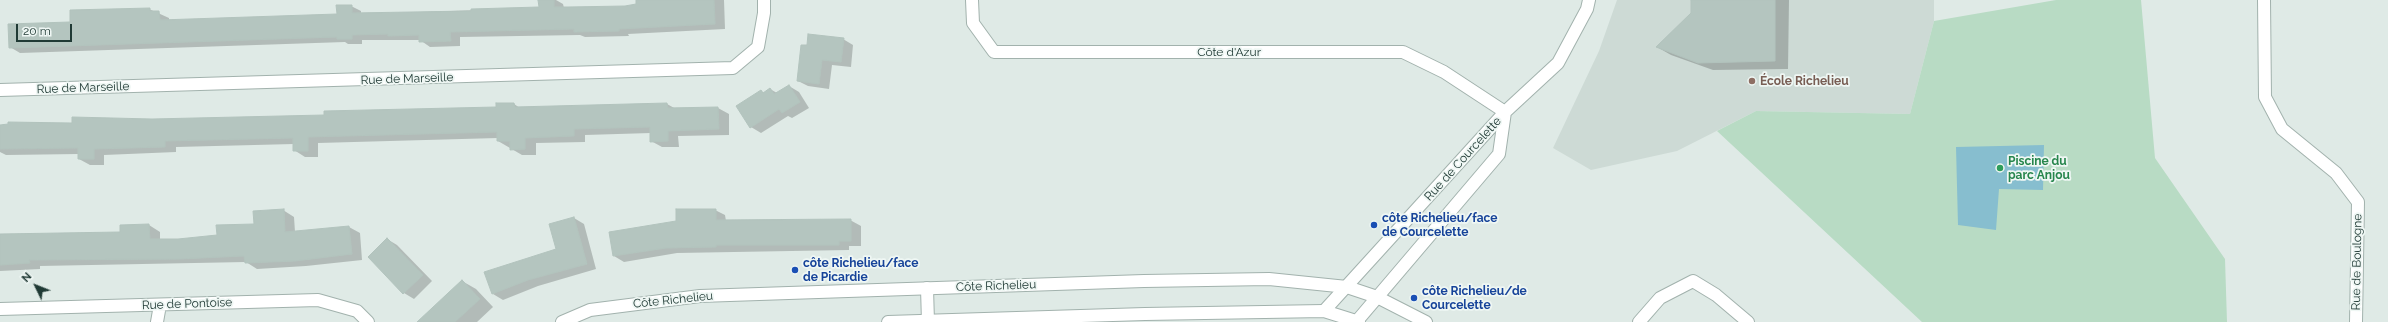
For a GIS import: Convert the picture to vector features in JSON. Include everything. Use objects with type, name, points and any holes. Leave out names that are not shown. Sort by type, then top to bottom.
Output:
[{"type":"street","name":"Rue de Marseille","points":[[0,90],[733,68],[758,47],[764,13],[764,0]]},
{"type":"street","name":"Côte d'Azur","points":[[972,0],[973,23],[994,52],[1404,52],[1444,72],[1505,112]]},
{"type":"street","name":"Rue de Courcelette","points":[[1324,311],[1505,112],[1558,63],[1587,9],[1589,0]]},
{"type":"street","name":"Rue de Boulogne","points":[[2264,0],[2265,97],[2282,129],[2336,173],[2358,202],[2356,322]]},
{"type":"street","name":"Rue de Courcelette","points":[[1358,322],[1377,297],[1499,154],[1505,112]]},
{"type":"street","name":"Côte Richelieu","points":[[562,322],[590,310],[700,296],[927,288],[1269,279],[1347,287],[1377,297],[1426,322]]},
{"type":"street","points":[[1638,322],[1660,298],[1693,281],[1716,295],[1748,322]]},
{"type":"street","points":[[927,288],[928,321]]},
{"type":"street","name":"Rue de Pontoise","points":[[0,309],[318,300],[358,311],[368,322]]},
{"type":"street","points":[[157,322],[160,305]]},
{"type":"street","points":[[888,322],[1145,314],[1324,311],[1358,322]]},
{"type":"shaded area","name":"École Richelieu","points":[[1617,0],[1934,0],[1934,21],[1910,114],[1756,111],[1677,151],[1591,170],[1553,148],[1599,51]]},
{"type":"green space","points":[[2056,0],[2141,0],[2155,158],[2225,259],[2227,322],[1922,322],[1717,131],[1756,111],[1910,114],[1934,21]]},
{"type":"water","name":"Piscine du parc Anjou","points":[[2044,145],[2043,190],[1999,189],[1996,230],[1958,225],[1956,147]]},
{"type":"building","points":[[538,0],[554,0],[554,7],[568,7],[625,6],[636,4],[636,0],[714,0],[715,24],[619,29],[619,31],[574,32],[574,29],[450,32],[451,41],[419,42],[419,35],[388,36],[388,34],[352,35],[352,39],[337,39],[337,37],[9,48],[8,24],[70,22],[70,10],[150,8],[150,11],[159,11],[160,20],[337,14],[336,5],[352,5],[352,13],[471,11],[471,9],[539,7]]},
{"type":"building","name":"École Richelieu","points":[[1691,0],[1775,0],[1775,61],[1698,63],[1656,47],[1691,13]]},
{"type":"building","points":[[808,34],[844,38],[841,62],[822,60],[819,84],[797,81],[801,45],[807,45]]},
{"type":"building","points":[[789,85],[800,102],[782,113],[779,109],[750,128],[736,106],[761,90],[763,93],[770,88],[774,94]]},
{"type":"building","points":[[496,103],[514,103],[515,107],[667,103],[668,108],[718,107],[719,129],[668,131],[668,141],[650,142],[650,127],[574,129],[574,136],[525,138],[525,149],[510,150],[510,141],[497,141],[497,132],[308,137],[308,151],[293,151],[293,138],[165,141],[165,147],[94,149],[94,159],[78,159],[78,148],[0,149],[0,125],[8,124],[8,122],[72,123],[72,117],[152,119],[324,115],[324,111],[496,107]]},
{"type":"building","points":[[284,209],[285,232],[349,226],[352,254],[295,261],[245,263],[244,256],[179,259],[29,260],[30,263],[0,265],[0,234],[120,232],[120,225],[149,224],[150,239],[178,239],[217,235],[216,225],[254,224],[253,211]]},
{"type":"building","points":[[676,209],[716,209],[716,220],[851,219],[851,241],[839,241],[839,245],[716,245],[716,247],[666,248],[613,256],[609,232],[676,221]]},
{"type":"building","points":[[574,217],[587,264],[528,280],[492,294],[484,272],[556,249],[549,224]]},
{"type":"building","points":[[387,238],[423,275],[403,294],[368,257]]},
{"type":"building","points":[[462,280],[480,299],[455,322],[417,322]]},
{"type":"place","name":"École Richelieu","points":[[1752,81]]},
{"type":"place","name":"Piscine du parc Anjou","points":[[2000,168]]},
{"type":"place","name":"côte Richelieu/face de Courcelette","points":[[1374,225]]},
{"type":"place","name":"côte Richelieu/face de Picardie","points":[[795,270]]},
{"type":"place","name":"côte Richelieu/de Courcelette","points":[[1414,298]]}]
